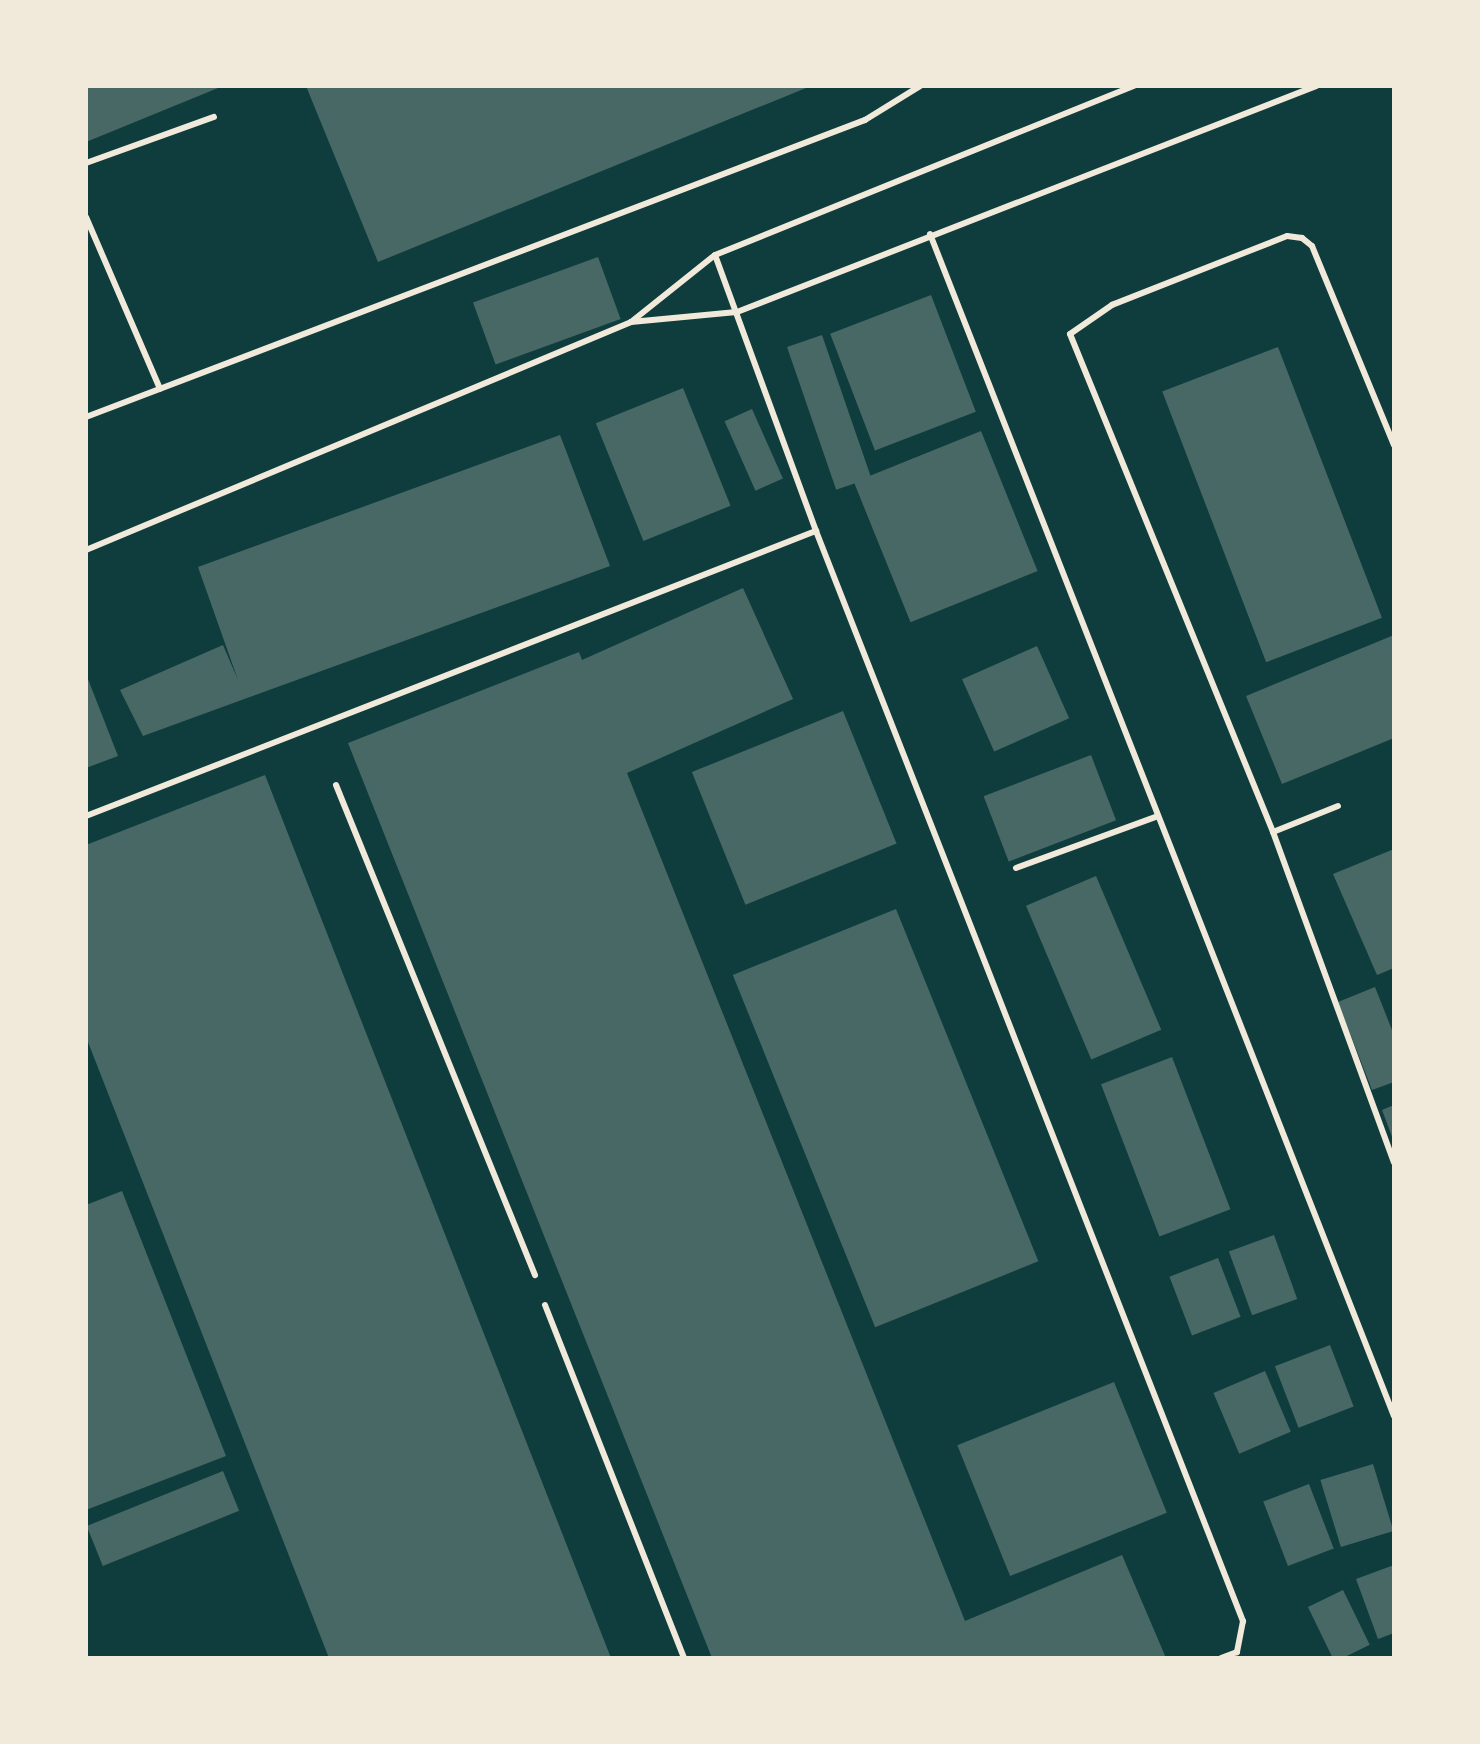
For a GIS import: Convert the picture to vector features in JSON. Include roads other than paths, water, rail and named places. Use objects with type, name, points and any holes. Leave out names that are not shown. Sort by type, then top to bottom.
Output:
[{"type":"lane","points":[[86,417],[865,120],[920,86]]},
{"type":"lane","points":[[86,550],[631,322],[715,255],[1134,86]]},
{"type":"lane","points":[[631,322],[737,312],[930,234],[1316,86]]},
{"type":"lane","points":[[86,163],[214,117]]},
{"type":"lane","points":[[86,217],[160,389]]},
{"type":"lane","points":[[930,234],[1394,1416]]},
{"type":"lane","points":[[1394,445],[1312,246],[1302,238],[1287,236],[1112,305],[1083,318],[1070,334],[1273,832],[1394,1163]]},
{"type":"lane","points":[[715,255],[816,531],[1243,1621],[1237,1652],[1221,1658]]},
{"type":"lane","points":[[86,816],[816,531]]},
{"type":"lane","points":[[336,785],[535,1275]]},
{"type":"lane","points":[[1273,832],[1338,806]]},
{"type":"lane","points":[[1016,868],[1158,816]]},
{"type":"lane","points":[[545,1305],[684,1658]]}]
